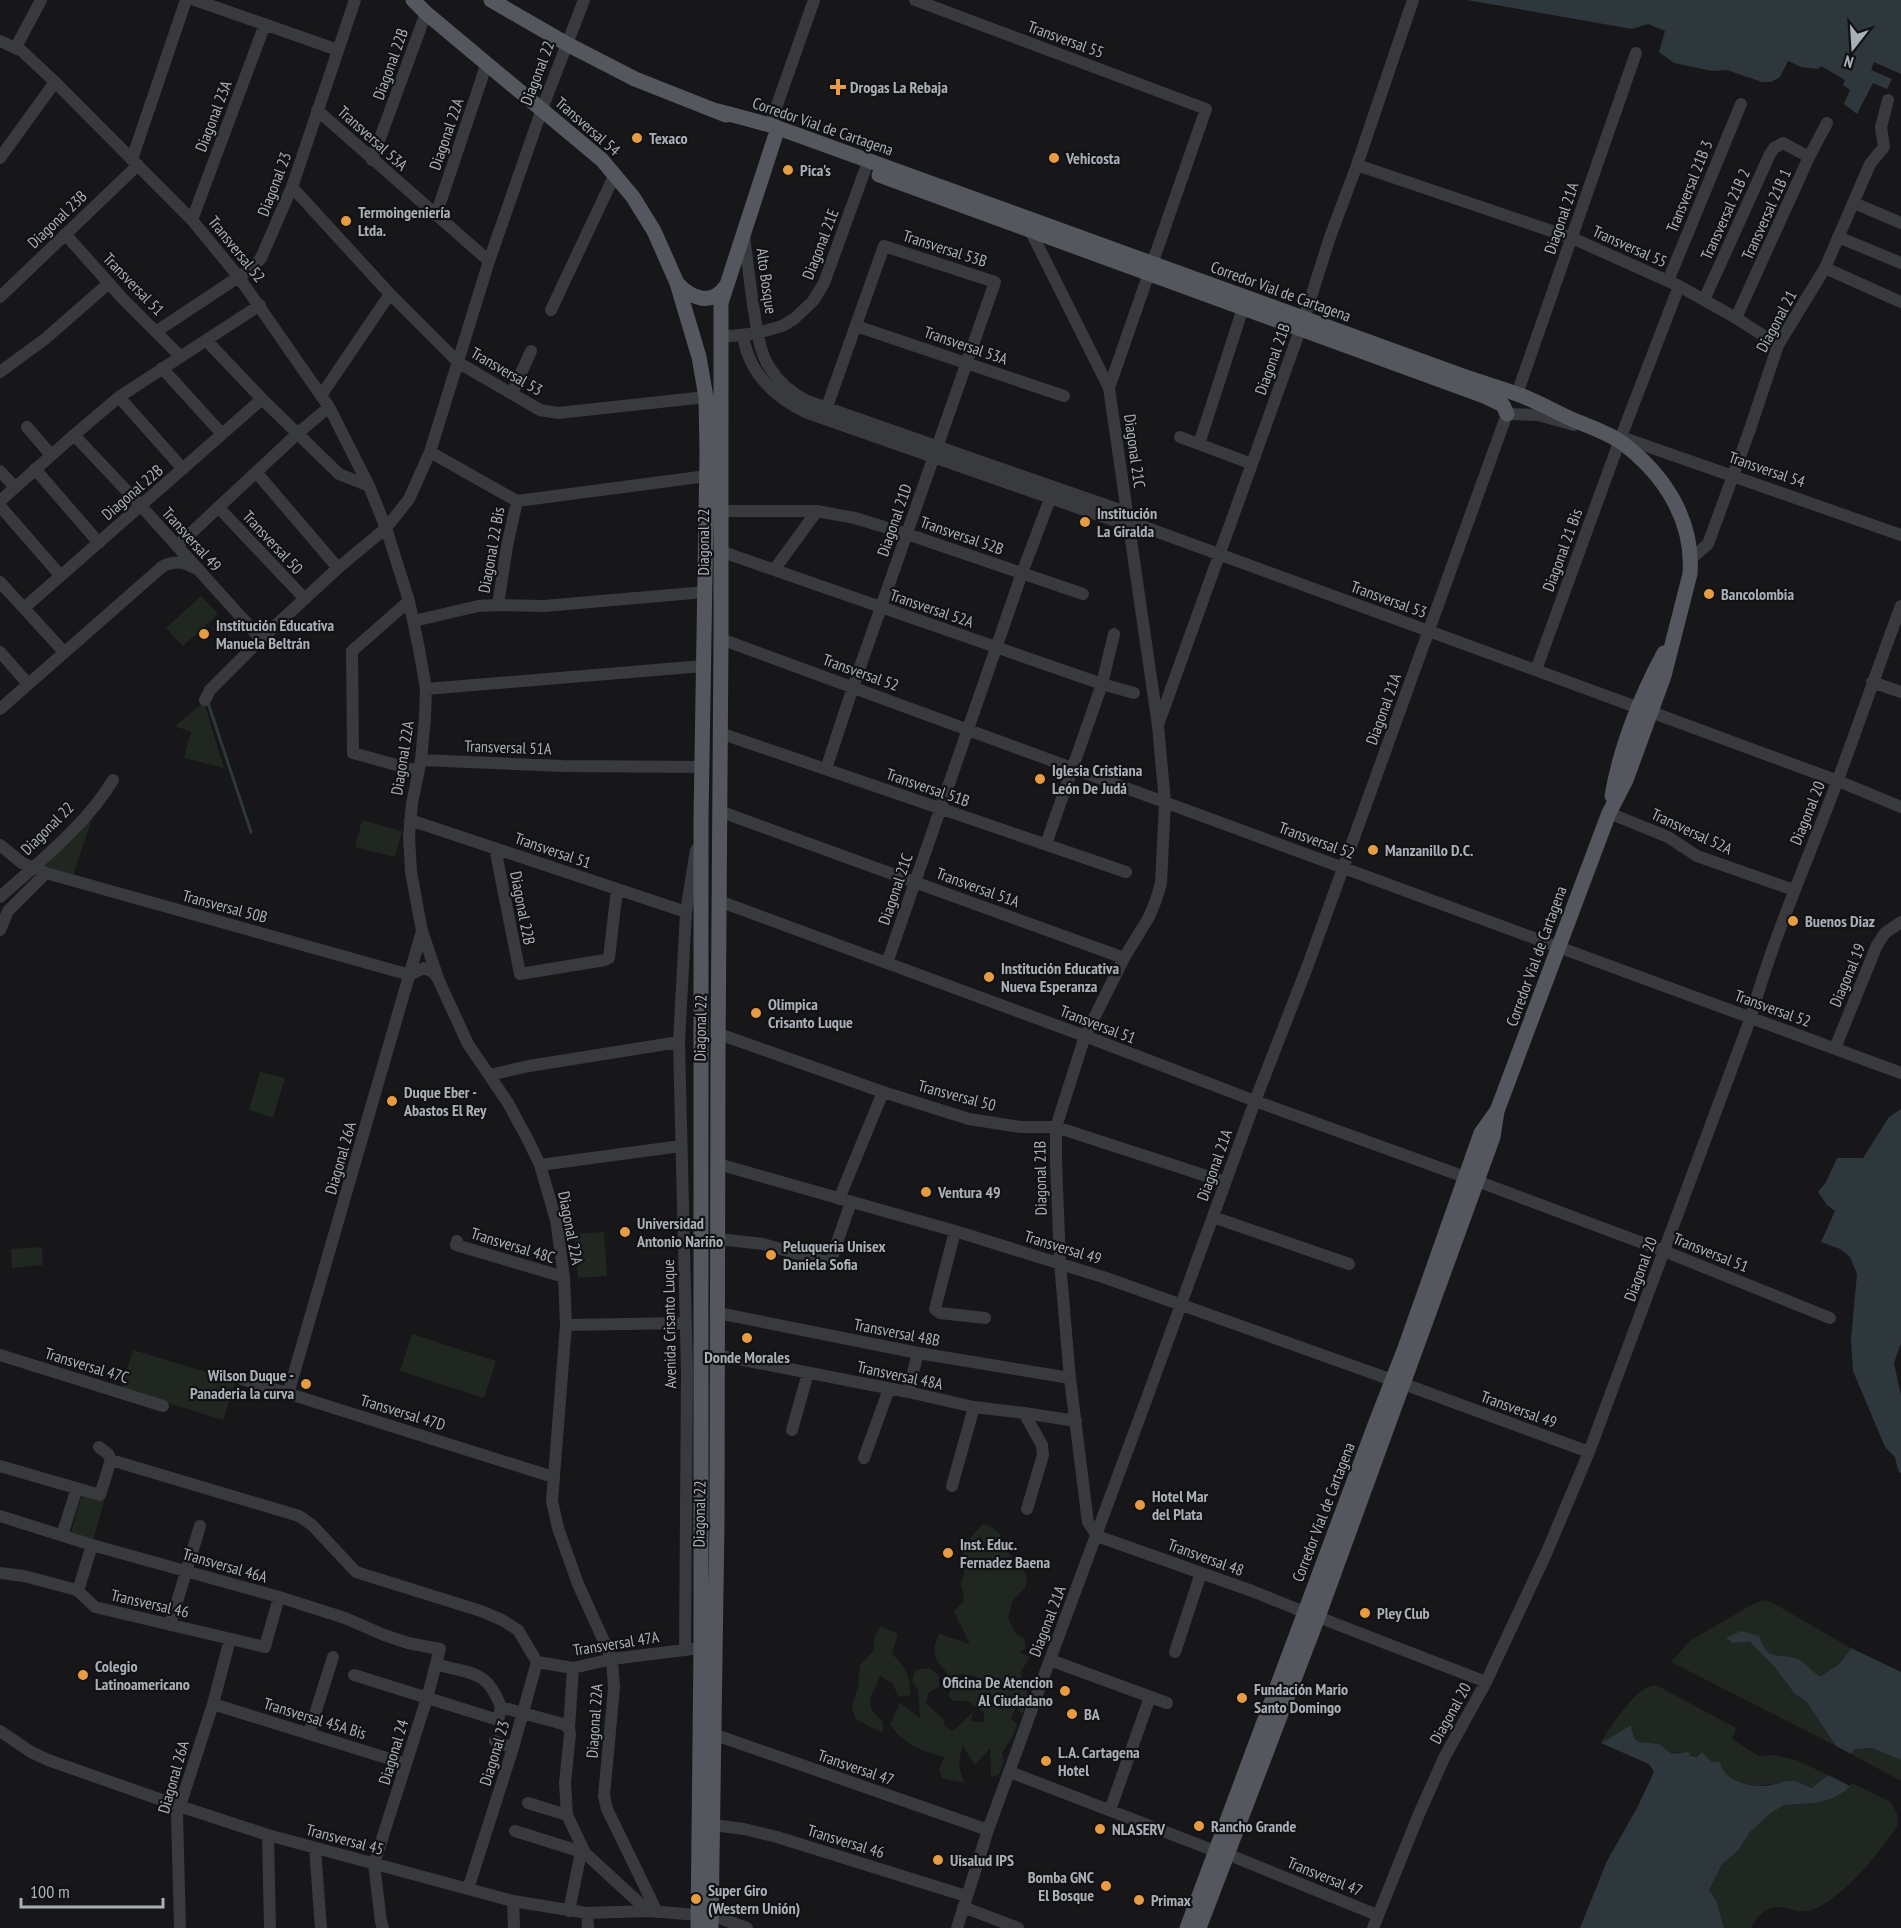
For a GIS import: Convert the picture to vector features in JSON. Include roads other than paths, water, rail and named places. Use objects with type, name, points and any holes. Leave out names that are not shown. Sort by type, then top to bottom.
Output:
[{"type":"main road","name":"Transversal 54","points":[[414,0],[426,13],[602,160],[633,197],[654,231],[677,283]]},
{"type":"main road","name":"Corredor Vial de Cartagena","points":[[490,0],[635,79],[1302,324],[1494,399],[1503,405],[1507,414]]},
{"type":"main road","name":"Corredor Vial de Cartagena","points":[[772,131],[865,170],[1030,230],[1152,269],[1243,308],[1302,324],[1517,394],[1620,439],[1664,483],[1683,519],[1691,559],[1689,582],[1674,634],[1655,670],[1645,710],[1616,773],[1609,813],[1497,1111],[1481,1133],[1471,1179],[1311,1614],[1221,1852],[1187,1928]]},
{"type":"main road","name":"Diagonal 22","points":[[704,1922],[713,1825],[718,1314],[721,303],[744,234],[772,131]]},
{"type":"main road","name":"Diagonal 22","points":[[677,283],[699,357],[706,397],[707,476],[701,819],[701,1648],[704,1922]]},
{"type":"main road","points":[[677,283],[690,295],[698,298],[716,296],[728,284]]},
{"type":"main road","points":[[699,357],[708,340],[721,337]]},
{"type":"main road","name":"Corredor Vial de Cartagena","points":[[1199,1928],[1221,1852]]},
{"type":"street","points":[[16,47],[41,0]]},
{"type":"street","name":"Diagonal 23B","points":[[0,297],[135,162],[186,0]]},
{"type":"street","points":[[195,0],[338,50]]},
{"type":"street","name":"Diagonal 23","points":[[156,331],[252,268],[261,258],[292,187],[355,0]]},
{"type":"street","name":"Diagonal 22","points":[[205,700],[210,690],[261,639],[338,568],[386,528],[409,499],[430,452],[489,261],[542,109],[585,0]]},
{"type":"street","name":"Diagonal 22","points":[[772,131],[814,0]]},
{"type":"street","name":"Transversal 55","points":[[915,0],[1206,108],[1152,269]]},
{"type":"street","name":"Diagonal 21B","points":[[1158,726],[1302,324],[1413,0]]},
{"type":"street","name":"Diagonal 22B","points":[[372,160],[426,13]]},
{"type":"street","name":"Diagonal 23A","points":[[192,220],[265,24]]},
{"type":"street","name":"Transversal 52","points":[[0,41],[16,47],[55,82],[192,220],[238,276],[322,394],[369,486],[386,528]]},
{"type":"street","name":"Diagonal 21A","points":[[1517,394],[1636,53]]},
{"type":"street","name":"Diagonal 22A","points":[[436,215],[487,63]]},
{"type":"street","points":[[0,158],[55,82]]},
{"type":"street","name":"Diagonal 21","points":[[1691,559],[1708,544],[1778,345],[1825,268],[1869,164],[1884,147],[1881,127],[1888,100]]},
{"type":"street","name":"Transversal 21B 3","points":[[1620,439],[1673,284],[1741,104]]},
{"type":"street","name":"Transversal 53A","points":[[317,110],[489,261]]},
{"type":"street","name":"Transversal 21B 1","points":[[1736,318],[1809,157],[1827,123]]},
{"type":"street","name":"Transversal 21B 2","points":[[1704,300],[1770,154],[1779,144],[1783,143],[1809,157]]},
{"type":"street","name":"Transversal 55","points":[[1357,165],[1572,238],[1704,300],[1778,345]]},
{"type":"street","name":"Diagonal 21E","points":[[721,337],[758,333],[782,326],[805,310],[813,301],[824,284],[865,170]]},
{"type":"street","points":[[551,310],[615,174]]},
{"type":"street","name":"Transversal 53","points":[[292,187],[390,294],[459,363],[540,410],[558,413],[706,397]]},
{"type":"street","points":[[1854,203],[1901,223]]},
{"type":"street","name":"Diagonal 21C","points":[[1030,230],[1109,388],[1158,726],[1165,802]]},
{"type":"street","name":"Transversal 51","points":[[65,234],[180,356]]},
{"type":"street","name":"Alto Bosque","points":[[744,234],[758,333]]},
{"type":"street","points":[[1838,237],[1901,263]]},
{"type":"street","name":"Transversal 53B","points":[[856,326],[884,246],[995,282]]},
{"type":"street","points":[[1825,268],[1901,302]]},
{"type":"street","points":[[1109,388],[1152,269]]},
{"type":"street","name":"Diagonal 21D","points":[[826,770],[995,282]]},
{"type":"street","points":[[0,372],[45,339],[109,283]]},
{"type":"street","points":[[322,394],[390,294]]},
{"type":"street","points":[[0,501],[119,397],[260,305]]},
{"type":"street","points":[[1198,444],[1243,308]]},
{"type":"street","points":[[825,413],[856,326]]},
{"type":"street","name":"Transversal 53A","points":[[856,326],[1064,396]]},
{"type":"street","name":"Transversal 53","points":[[758,333],[762,353],[783,385],[825,413],[1052,492],[1113,520],[1128,521],[1220,554],[1838,781],[1901,807]]},
{"type":"street","name":"Transversal 53","points":[[743,335],[750,361],[768,388],[790,405],[804,412],[825,413]]},
{"type":"street","points":[[206,340],[262,399],[339,474],[369,486]]},
{"type":"street","points":[[512,393],[531,351]]},
{"type":"street","points":[[162,368],[222,434]]},
{"type":"street","points":[[119,397],[183,470]]},
{"type":"street","name":"Diagonal 22B","points":[[24,608],[262,399]]},
{"type":"street","points":[[177,546],[329,406]]},
{"type":"street","points":[[1507,414],[1538,416],[1600,432]]},
{"type":"street","name":"Diagonal 21A","points":[[957,1928],[988,1830],[1225,1182],[1308,965],[1507,414]]},
{"type":"street","points":[[27,427],[51,455]]},
{"type":"street","name":"Transversal 49","points":[[74,435],[261,639]]},
{"type":"street","points":[[1180,437],[1252,464]]},
{"type":"street","name":"Transversal 54","points":[[1620,439],[1901,535]]},
{"type":"street","name":"Diagonal 21 Bis","points":[[1536,670],[1620,439]]},
{"type":"street","points":[[430,452],[517,501],[707,476]]},
{"type":"street","points":[[35,469],[99,543]]},
{"type":"street","points":[[0,471],[15,488]]},
{"type":"street","points":[[256,472],[338,568]]},
{"type":"street","name":"Diagonal 21C","points":[[887,963],[1052,492]]},
{"type":"street","name":"Diagonal 22 Bis","points":[[498,604],[517,501]]},
{"type":"street","points":[[0,506],[60,576]]},
{"type":"street","name":"Transversal 50","points":[[218,507],[305,599]]},
{"type":"street","name":"Transversal 52B","points":[[721,511],[817,511],[855,518],[1083,594]]},
{"type":"street","points":[[774,570],[817,511]]},
{"type":"street","name":"Diagonal 22A","points":[[386,528],[414,621],[426,689],[425,718],[410,820],[411,872],[422,931],[440,981],[468,1044],[520,1124],[540,1165],[556,1220],[564,1277],[566,1325],[552,1500],[565,1551],[612,1659],[614,1688],[604,1796],[652,1911]]},
{"type":"street","name":"Transversal 52A","points":[[720,551],[997,648],[1134,693]]},
{"type":"street","points":[[0,709],[163,566],[182,562],[196,568]]},
{"type":"street","points":[[0,582],[64,652]]},
{"type":"street","points":[[414,621],[462,609],[498,604],[544,606],[705,592]]},
{"type":"street","name":"Transversal 51A","points":[[409,601],[352,651],[354,753],[419,766],[702,767]]},
{"type":"street","name":"Diagonal 20","points":[[1372,1928],[1444,1758],[1486,1682],[1541,1564],[1589,1452],[1751,1017],[1760,983],[1794,890],[1838,781],[1901,606]]},
{"type":"street","points":[[1046,844],[1102,684],[1114,634]]},
{"type":"street","name":"Transversal 52","points":[[721,639],[1901,1073]]},
{"type":"street","points":[[0,652],[28,684]]},
{"type":"street","points":[[426,689],[704,666]]},
{"type":"street","points":[[1872,682],[1901,692]]},
{"type":"street","name":"Transversal 51B","points":[[720,733],[1126,872]]},
{"type":"street","name":"Diagonal 22","points":[[0,897],[51,852],[104,795],[114,780]]},
{"type":"street","name":"Diagonal 21B","points":[[1097,1536],[1092,1530],[1087,1515],[1070,1378],[1060,1263],[1056,1127],[1085,1036],[1124,957],[1149,917],[1161,884],[1165,802]]},
{"type":"street","name":"Transversal 51A","points":[[719,811],[1124,957]]},
{"type":"street","name":"Transversal 52A","points":[[1609,813],[1668,837],[1697,856],[1794,890]]},
{"type":"street","name":"Avenida Crisanto Luque","points":[[685,1650],[687,1372],[678,1042],[686,912],[701,819]]},
{"type":"street","name":"Transversal 51","points":[[410,820],[686,912]]},
{"type":"street","points":[[0,845],[16,859],[32,868]]},
{"type":"street","name":"Diagonal 22B","points":[[495,848],[520,974],[609,958],[617,889]]},
{"type":"street","name":"Transversal 50B","points":[[32,868],[410,975],[424,968],[433,972],[440,981]]},
{"type":"street","points":[[0,930],[8,911],[46,873]]},
{"type":"street","name":"Transversal 51","points":[[719,901],[1664,1251],[1830,1318]]},
{"type":"street","name":"Diagonal 19","points":[[1834,1048],[1877,945],[1885,933],[1901,922]]},
{"type":"street","name":"Diagonal 26A","points":[[288,1394],[422,931]]},
{"type":"street","name":"Transversal 50","points":[[718,1034],[883,1092],[969,1119],[1020,1127],[1056,1127],[1225,1182]]},
{"type":"street","points":[[489,1075],[529,1066],[678,1042]]},
{"type":"street","points":[[718,1239],[763,1244],[830,1263],[845,1201],[883,1092]]},
{"type":"street","points":[[540,1165],[681,1146]]},
{"type":"street","name":"Transversal 49","points":[[718,1164],[1060,1263],[1181,1304],[1589,1452]]},
{"type":"street","points":[[1213,1217],[1349,1264]]},
{"type":"street","points":[[955,1231],[934,1309],[940,1313],[985,1318]]},
{"type":"street","name":"Transversal 48C","points":[[457,1241],[456,1245],[564,1277]]},
{"type":"street","name":"Transversal 48B","points":[[718,1314],[918,1353],[1070,1378]]},
{"type":"street","points":[[566,1325],[685,1323]]},
{"type":"street","points":[[908,1392],[918,1353]]},
{"type":"street","name":"Transversal 47C","points":[[0,1355],[163,1406]]},
{"type":"street","name":"Transversal 48A","points":[[717,1355],[974,1407],[1076,1421]]},
{"type":"street","points":[[792,1430],[808,1373]]},
{"type":"street","name":"Transversal 47D","points":[[242,1379],[553,1477]]},
{"type":"street","points":[[864,1458],[889,1389]]},
{"type":"street","points":[[952,1485],[974,1407]]},
{"type":"street","points":[[1024,1413],[1042,1445],[1043,1455],[1027,1509]]},
{"type":"street","points":[[0,1466],[100,1495],[111,1460],[108,1454],[99,1447]]},
{"type":"street","points":[[111,1460],[299,1516],[312,1526],[356,1572],[481,1611],[502,1620],[518,1630],[537,1662]]},
{"type":"street","points":[[63,1535],[77,1488]]},
{"type":"street","name":"Transversal 46A","points":[[0,1516],[93,1545],[279,1597],[345,1618],[392,1637],[440,1649]]},
{"type":"street","points":[[170,1625],[200,1526]]},
{"type":"street","name":"Transversal 48","points":[[1097,1536],[1202,1573],[1486,1682]]},
{"type":"street","points":[[78,1591],[93,1545]]},
{"type":"street","name":"Transversal 46","points":[[0,1573],[24,1576],[78,1591],[95,1607],[265,1647],[279,1597]]},
{"type":"street","points":[[1175,1652],[1202,1573]]},
{"type":"street","name":"Diagonal 26A","points":[[180,1928],[177,1827],[179,1806],[213,1704],[230,1639]]},
{"type":"street","name":"Transversal 47A","points":[[537,1662],[573,1668],[612,1659],[701,1648]]},
{"type":"street","name":"Diagonal 24","points":[[374,1864],[427,1698],[440,1649]]},
{"type":"street","points":[[309,1733],[333,1657]]},
{"type":"street","points":[[1050,1660],[1167,1703]]},
{"type":"street","name":"Diagonal 23","points":[[468,1888],[513,1748],[537,1662]]},
{"type":"street","points":[[354,1675],[495,1719],[499,1717],[501,1707],[494,1690],[483,1678],[436,1664]]},
{"type":"street","points":[[569,1911],[583,1853],[567,1815],[565,1783],[573,1668]]},
{"type":"street","points":[[1110,1810],[1150,1697]]},
{"type":"street","name":"Transversal 45A Bis","points":[[213,1704],[406,1764]]},
{"type":"street","points":[[501,1707],[563,1724],[569,1728]]},
{"type":"street","name":"Transversal 45","points":[[0,1731],[31,1752],[48,1760],[179,1806],[268,1835],[513,1901],[569,1911],[652,1911],[747,1928]]},
{"type":"street","name":"Transversal 47","points":[[713,1734],[988,1830]]},
{"type":"street","points":[[495,1741],[513,1748]]},
{"type":"street","name":"Transversal 47","points":[[1010,1772],[1221,1852],[1377,1916]]},
{"type":"street","points":[[528,1803],[567,1815]]},
{"type":"street","name":"Transversal 46","points":[[713,1825],[777,1837],[965,1902],[1018,1928]]},
{"type":"street","points":[[514,1832],[583,1853],[652,1911]]},
{"type":"street","points":[[268,1835],[270,1928]]},
{"type":"street","points":[[315,1848],[321,1928]]},
{"type":"street","points":[[374,1864],[381,1922],[384,1928]]},
{"type":"street","points":[[513,1901],[514,1928]]},
{"type":"street","points":[[588,1912],[588,1928]]},
{"type":"waterway","points":[[208,703],[251,832]]},
{"type":"place","name":"Drogas La Rebaja","points":[[838,87]]},
{"type":"place","name":"Texaco","points":[[637,138]]},
{"type":"place","name":"Vehicosta","points":[[1054,158]]},
{"type":"place","name":"Pica's","points":[[788,170]]},
{"type":"place","name":"Termoingeniería Ltda.","points":[[346,221]]},
{"type":"place","name":"Institución La Giralda","points":[[1085,522]]},
{"type":"place","name":"Bancolombia","points":[[1709,594]]},
{"type":"place","name":"Institución Educativa Manuela Beltrán","points":[[204,634]]},
{"type":"place","name":"Iglesia Cristiana León De Judá","points":[[1040,779]]},
{"type":"place","name":"Manzanillo D.C.","points":[[1373,850]]},
{"type":"place","name":"Buenos Diaz","points":[[1793,921]]},
{"type":"place","name":"Institución Educativa Nueva Esperanza","points":[[989,977]]},
{"type":"place","name":"Olimpica Crisanto Luque","points":[[756,1013]]},
{"type":"place","name":"Duque Eber - Abastos El Rey","points":[[392,1101]]},
{"type":"place","name":"Ventura 49","points":[[926,1192]]},
{"type":"place","name":"Universidad Antonio Nariño","points":[[625,1232]]},
{"type":"place","name":"Peluqueria Unisex Daniela Sofia","points":[[771,1255]]},
{"type":"place","name":"Donde Morales","points":[[747,1338]]},
{"type":"place","name":"Wilson Duque - Panaderia la curva","points":[[306,1384]]},
{"type":"place","name":"Hotel Mar del Plata","points":[[1140,1505]]},
{"type":"place","name":"Inst. Educ. Fernadez Baena","points":[[948,1553]]},
{"type":"place","name":"Pley Club","points":[[1365,1613]]},
{"type":"place","name":"Colegio Latinoamericano","points":[[83,1675]]},
{"type":"place","name":"Oficina De Atencion Al Ciudadano","points":[[1065,1691]]},
{"type":"place","name":"Fundación Mario Santo Domingo","points":[[1242,1698]]},
{"type":"place","name":"BA","points":[[1072,1714]]},
{"type":"place","name":"L.A. Cartagena Hotel","points":[[1046,1761]]},
{"type":"place","name":"Rancho Grande","points":[[1199,1826]]},
{"type":"place","name":"NLASERV","points":[[1100,1829]]},
{"type":"place","name":"Uisalud IPS","points":[[938,1860]]},
{"type":"place","name":"Bomba GNC El Bosque","points":[[1106,1886]]},
{"type":"place","name":"Super Giro (Western Unión)","points":[[696,1899]]},
{"type":"place","name":"Primax","points":[[1139,1900]]}]
